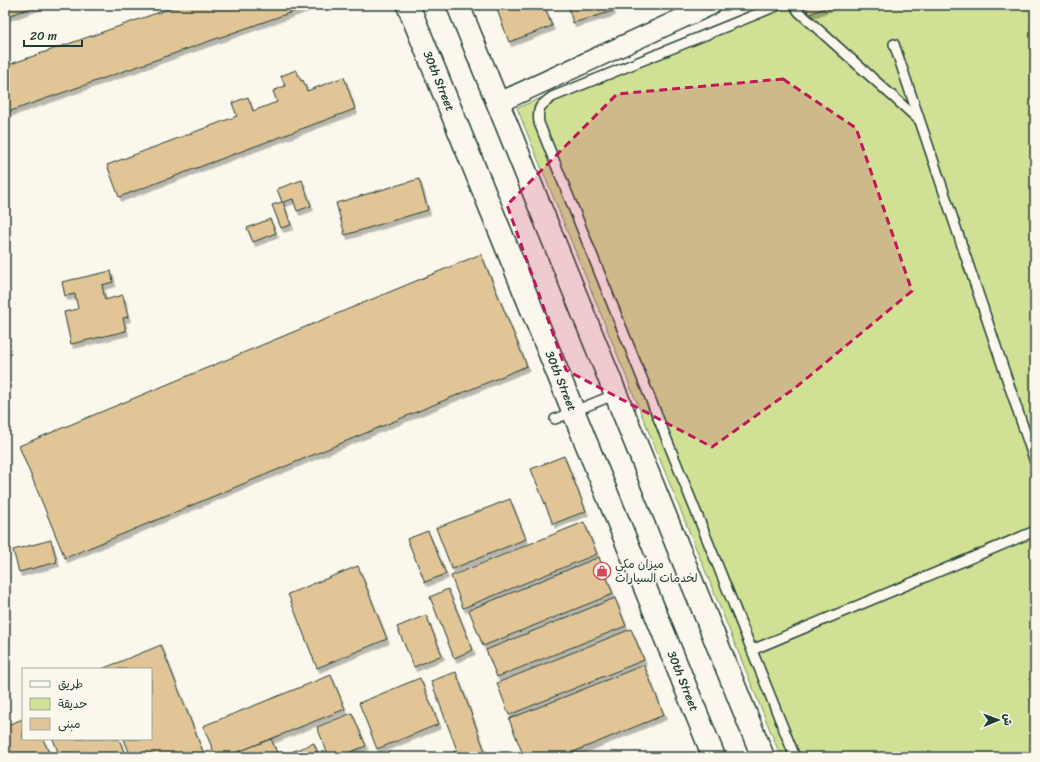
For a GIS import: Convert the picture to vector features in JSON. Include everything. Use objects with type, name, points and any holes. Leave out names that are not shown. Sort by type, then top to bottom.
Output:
[{"type":"street","name":"30th Street","points":[[408,5],[564,416],[714,757]]},
{"type":"street","points":[[458,5],[764,757]]},
{"type":"street","points":[[498,103],[711,5]]},
{"type":"lane","points":[[779,5],[552,97],[541,106],[538,113],[539,123],[795,757]]},
{"type":"lane","points":[[794,5],[799,12],[920,121]]},
{"type":"lane","points":[[894,44],[1035,462]]},
{"type":"lane","points":[[564,416],[616,394]]},
{"type":"lane","points":[[752,650],[1035,531]]},
{"type":"highlighted area","points":[[783,79],[856,128],[912,291],[795,388],[712,447],[566,370],[507,205],[617,94]]},
{"type":"green space","points":[[767,5],[1035,5],[1035,757],[781,757],[517,108]]},
{"type":"building","points":[[5,5],[39,5],[5,17]]},
{"type":"building","points":[[180,5],[312,5],[5,113],[5,66]]},
{"type":"building","points":[[501,5],[544,5],[552,26],[509,42],[496,7]]},
{"type":"building","points":[[568,5],[611,5],[613,11],[573,23]]},
{"type":"building","points":[[805,5],[833,5],[809,14]]},
{"type":"building","points":[[296,70],[301,81],[303,80],[307,91],[344,77],[355,109],[119,197],[107,165],[237,116],[232,103],[248,97],[253,111],[277,102],[273,91],[285,86],[281,76]]},
{"type":"building","points":[[419,179],[428,210],[345,235],[336,203]]},
{"type":"building","points":[[302,180],[311,206],[297,211],[293,199],[283,202],[291,225],[281,228],[272,205],[282,202],[277,189]]},
{"type":"building","points":[[270,219],[276,233],[253,242],[247,228]]},
{"type":"building","points":[[481,254],[527,366],[65,558],[19,446]]},
{"type":"building","points":[[111,271],[113,282],[102,285],[105,300],[123,295],[128,317],[123,318],[126,331],[71,344],[64,312],[78,309],[75,294],[65,296],[62,282]]},
{"type":"building","points":[[564,456],[586,511],[553,524],[531,469]]},
{"type":"building","points":[[510,499],[526,539],[452,569],[436,528]]},
{"type":"building","points":[[584,522],[597,554],[463,608],[451,576]]},
{"type":"building","points":[[428,531],[446,574],[425,582],[407,539]]},
{"type":"building","points":[[51,540],[57,562],[19,572],[13,550]]},
{"type":"building","points":[[599,557],[613,594],[483,646],[469,610]]},
{"type":"building","points":[[358,566],[387,639],[317,668],[288,594]]},
{"type":"building","points":[[448,589],[473,650],[454,658],[430,597]]},
{"type":"building","points":[[615,598],[626,626],[497,677],[486,650]]},
{"type":"building","points":[[426,615],[442,655],[414,667],[397,627]]},
{"type":"building","points":[[631,629],[644,660],[509,715],[497,683]]},
{"type":"building","points":[[161,645],[205,757],[131,757],[124,740],[152,740],[152,668],[104,668]]},
{"type":"building","points":[[644,665],[664,715],[561,757],[524,757],[509,719]]},
{"type":"building","points":[[456,672],[487,757],[456,757],[454,751],[457,750],[431,681]]},
{"type":"building","points":[[331,675],[345,709],[226,757],[216,757],[203,726]]},
{"type":"building","points":[[420,678],[439,724],[377,749],[359,703]]},
{"type":"building","points":[[352,713],[366,746],[338,757],[329,757],[317,727]]},
{"type":"building","points":[[22,719],[22,740],[43,740],[51,757],[5,757],[5,726]]},
{"type":"building","points":[[271,739],[279,757],[240,757],[238,752]]},
{"type":"building","points":[[53,740],[119,740],[126,757],[60,757]]},
{"type":"building","points":[[314,743],[319,757],[285,757],[284,755]]},
{"type":"place","name":"ميزان مكي لخدمات السيارات","points":[[602,571]]}]
